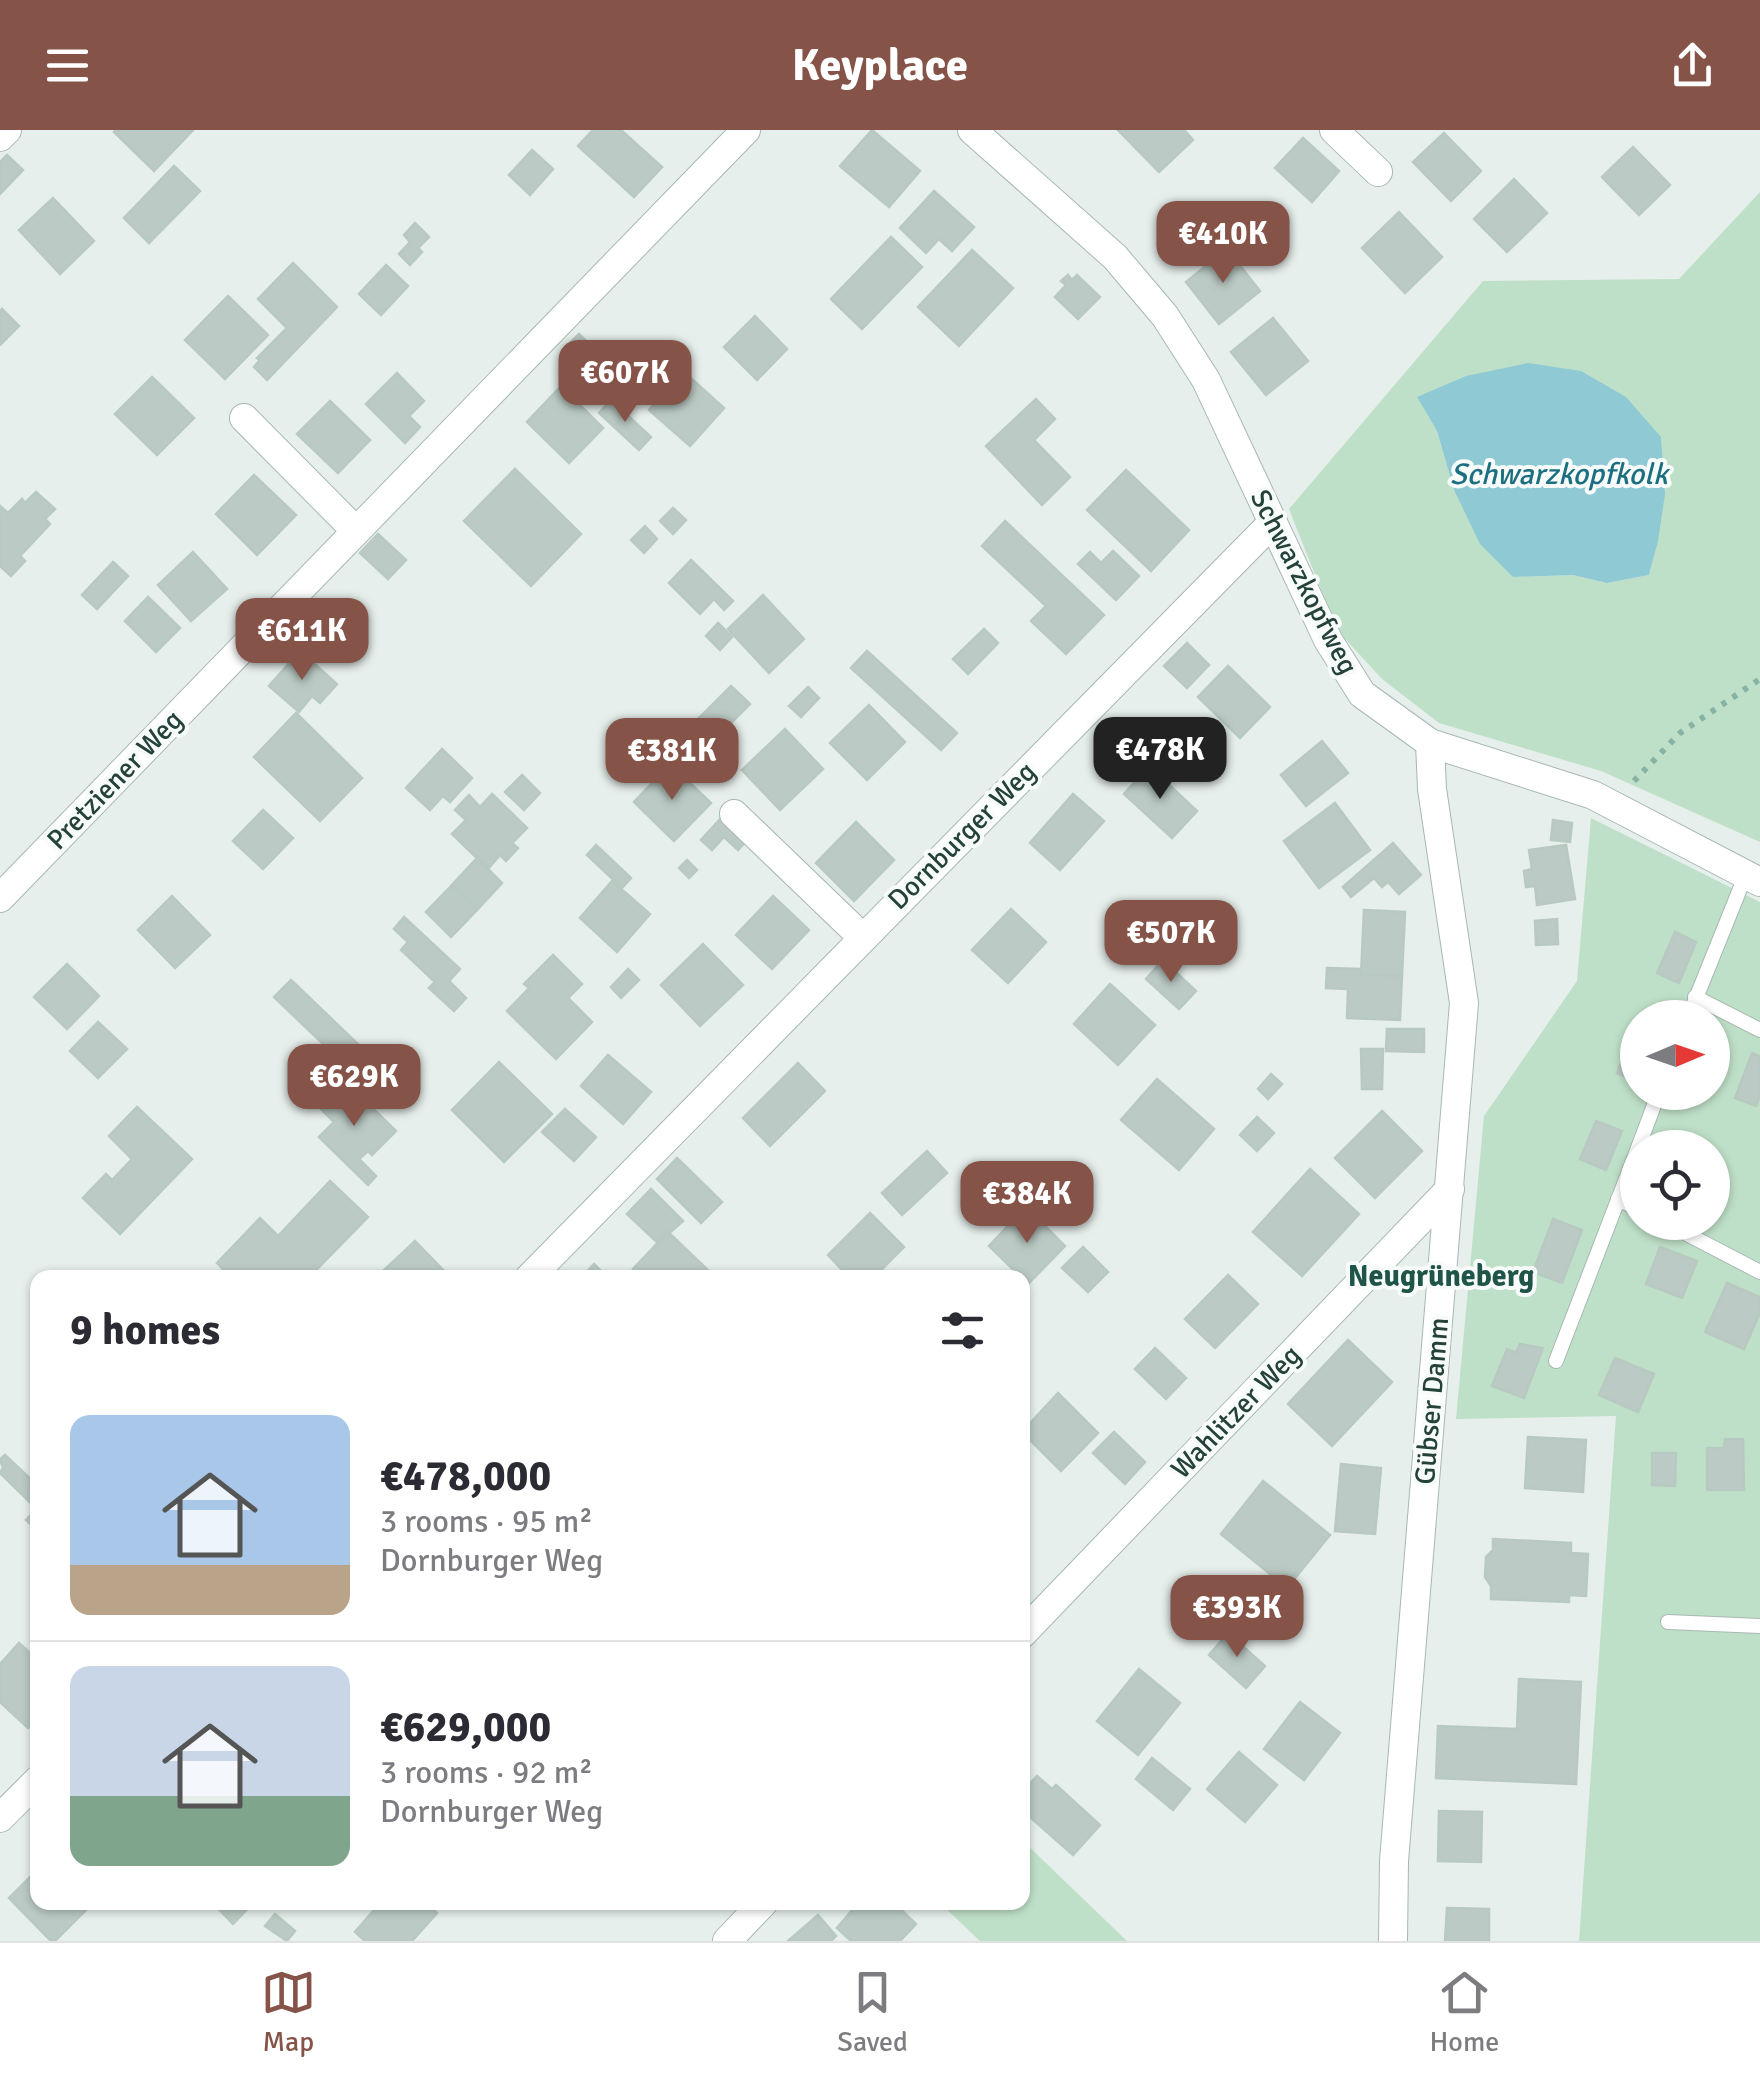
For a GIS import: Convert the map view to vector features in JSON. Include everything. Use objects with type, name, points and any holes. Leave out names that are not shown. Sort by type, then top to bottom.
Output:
[{"type":"street","points":[[0,137],[7,130]]},
{"type":"street","name":"Pretziener Weg","points":[[0,898],[746,130]]},
{"type":"street","name":"Schwarzkopfweg","points":[[972,130],[1115,258],[1166,316],[1206,380],[1328,640],[1362,694],[1430,743],[1612,804],[1753,878]]},
{"type":"street","points":[[1334,130],[1378,172]]},
{"type":"street","points":[[244,418],[356,532]]},
{"type":"street","name":"Dornburger Weg","points":[[537,1270],[1273,522]]},
{"type":"street","name":"Gübser Damm","points":[[1393,1941],[1394,1860],[1464,1003],[1432,789],[1430,743]]},
{"type":"street","points":[[734,814],[862,937]]},
{"type":"street","name":"Wahlitzer Weg","points":[[1030,1626],[1450,1189]]},
{"type":"street","points":[[0,1818],[30,1788]]},
{"type":"street","points":[[728,1941],[757,1910]]},
{"type":"lane","points":[[1695,1000],[1753,878]]},
{"type":"lane","points":[[1696,997],[1760,1030]]},
{"type":"lane","points":[[1556,1361],[1620,1194]]},
{"type":"lane","points":[[1699,1240],[1760,1272]]},
{"type":"lane","points":[[1668,1622],[1760,1626]]},
{"type":"path","points":[[1612,804],[1680,733],[1760,679]]},
{"type":"green space","points":[[1760,192],[1760,842],[1601,771],[1439,723],[1382,679],[1337,630],[1289,509],[1483,281],[1679,279]],"holes":[[[1417,397],[1661,437],[1661,507],[1649,575],[1607,583],[1573,575],[1513,577],[1454,490],[1437,431]]]},
{"type":"green space","points":[[1591,818],[1760,902],[1760,1941],[1579,1941],[1616,1416],[1456,1419],[1484,1116],[1577,981]]},
{"type":"green space","points":[[1030,1848],[1127,1941],[980,1941],[947,1910],[1030,1910]]},
{"type":"water","name":"Schwarzkopfkolk","points":[[1528,363],[1581,371],[1626,397],[1661,437],[1665,494],[1649,575],[1607,583],[1573,575],[1513,577],[1480,544],[1454,490],[1437,431],[1417,397],[1466,376]]},
{"type":"building","points":[[116,130],[193,130],[154,171]]},
{"type":"building","points":[[593,130],[621,130],[662,167],[634,197],[578,146]]},
{"type":"building","points":[[872,130],[920,171],[889,207],[840,166]]},
{"type":"building","points":[[1118,130],[1184,130],[1193,140],[1159,172]]},
{"type":"building","points":[[1444,133],[1481,171],[1451,201],[1413,162]]},
{"type":"building","points":[[1303,138],[1339,171],[1312,202],[1275,168]]},
{"type":"building","points":[[1633,147],[1670,185],[1639,215],[1602,177]]},
{"type":"building","points":[[532,150],[553,169],[530,195],[509,175]]},
{"type":"building","points":[[7,155],[23,170],[0,194],[0,162]]},
{"type":"building","points":[[174,166],[200,191],[149,243],[124,218]]},
{"type":"building","points":[[1514,179],[1547,213],[1507,252],[1474,219]]},
{"type":"building","points":[[934,191],[974,227],[952,251],[939,239],[926,253],[900,228]]},
{"type":"building","points":[[53,198],[94,241],[60,274],[19,230]]},
{"type":"building","points":[[1399,212],[1442,257],[1405,293],[1362,248]]},
{"type":"building","points":[[415,223],[429,237],[410,265],[399,254],[410,242],[404,235]]},
{"type":"building","points":[[891,237],[922,267],[862,329],[831,299]]},
{"type":"building","points":[[1227,249],[1260,291],[1219,324],[1186,282]]},
{"type":"building","points":[[972,250],[1013,288],[959,346],[918,307]]},
{"type":"building","points":[[293,263],[337,307],[267,380],[254,367],[260,360],[257,358],[287,328],[258,299]]},
{"type":"building","points":[[386,265],[408,286],[381,315],[359,294]]},
{"type":"building","points":[[1068,275],[1072,280],[1077,275],[1100,297],[1078,319],[1055,297],[1066,285],[1061,281]]},
{"type":"building","points":[[228,296],[268,335],[225,379],[185,340]]},
{"type":"building","points":[[0,311],[19,326],[0,345]]},
{"type":"building","points":[[755,316],[787,349],[757,380],[724,347]]},
{"type":"building","points":[[1273,318],[1308,361],[1266,395],[1231,352]]},
{"type":"building","points":[[579,334],[611,366],[595,382],[562,351]]},
{"type":"building","points":[[684,372],[724,408],[690,446],[649,410]]},
{"type":"building","points":[[397,373],[424,401],[409,416],[420,427],[405,443],[366,404]]},
{"type":"building","points":[[152,377],[194,418],[157,455],[115,414]]},
{"type":"building","points":[[561,386],[603,428],[569,463],[527,422]]},
{"type":"building","points":[[1036,399],[1055,419],[1034,440],[1070,477],[1042,505],[986,446]]},
{"type":"building","points":[[611,400],[651,437],[639,450],[599,413]]},
{"type":"building","points":[[330,401],[370,440],[338,473],[297,434]]},
{"type":"building","points":[[515,469],[581,534],[531,586],[464,521]]},
{"type":"building","points":[[1126,470],[1189,530],[1151,571],[1087,510]]},
{"type":"building","points":[[254,475],[296,515],[257,555],[216,514]]},
{"type":"building","points":[[36,492],[55,509],[45,519],[50,524],[20,556],[25,561],[11,576],[0,566],[0,506],[8,513]]},
{"type":"building","points":[[673,508],[686,520],[673,534],[660,521]]},
{"type":"building","points":[[1005,521],[1104,615],[1066,654],[1031,621],[1046,606],[982,546]]},
{"type":"building","points":[[645,526],[657,539],[644,553],[631,540]]},
{"type":"building","points":[[378,534],[406,560],[388,579],[360,553]]},
{"type":"building","points":[[1113,551],[1139,576],[1116,600],[1078,564],[1090,552],[1101,563]]},
{"type":"building","points":[[193,552],[227,589],[191,621],[158,585]]},
{"type":"building","points":[[691,560],[733,601],[724,610],[714,599],[700,614],[669,583]]},
{"type":"building","points":[[113,562],[128,576],[97,609],[82,595]]},
{"type":"building","points":[[763,595],[804,639],[769,673],[728,629]]},
{"type":"building","points":[[148,597],[180,628],[156,652],[125,621]]},
{"type":"building","points":[[718,623],[732,637],[720,650],[706,636]]},
{"type":"building","points":[[984,629],[998,643],[968,674],[953,659]]},
{"type":"building","points":[[1187,643],[1209,665],[1187,688],[1164,666]]},
{"type":"building","points":[[300,651],[337,684],[320,703],[312,696],[299,712],[269,686]]},
{"type":"building","points":[[867,651],[957,733],[941,750],[851,668]]},
{"type":"building","points":[[1228,666],[1270,707],[1240,738],[1198,697]]},
{"type":"building","points":[[731,686],[750,704],[711,743],[693,724]]},
{"type":"building","points":[[808,687],[819,698],[801,717],[789,706]]},
{"type":"building","points":[[869,705],[905,742],[867,780],[830,743]]},
{"type":"building","points":[[296,713],[362,778],[320,821],[254,757]]},
{"type":"building","points":[[785,729],[823,769],[780,810],[742,770]]},
{"type":"building","points":[[1322,741],[1348,773],[1306,806],[1281,775]]},
{"type":"building","points":[[442,749],[472,778],[450,802],[443,796],[430,810],[406,788]]},
{"type":"building","points":[[670,764],[711,803],[674,841],[634,802]]},
{"type":"building","points":[[1149,766],[1197,811],[1172,838],[1124,794]]},
{"type":"building","points":[[522,775],[540,793],[524,810],[505,792]]},
{"type":"building","points":[[492,794],[527,828],[512,843],[518,848],[506,861],[500,855],[488,869],[452,834],[466,820],[455,810],[469,795],[480,807]]},
{"type":"building","points":[[1073,794],[1104,821],[1060,870],[1030,843]]},
{"type":"building","points":[[1335,803],[1370,850],[1319,888],[1284,841]]},
{"type":"building","points":[[263,810],[293,838],[263,869],[233,841]]},
{"type":"building","points":[[722,817],[747,840],[738,850],[724,837],[712,850],[701,840]]},
{"type":"building","points":[[1553,820],[1572,823],[1570,842],[1551,840]]},
{"type":"building","points":[[856,822],[894,860],[854,901],[816,863]]},
{"type":"building","points":[[1393,843],[1421,875],[1399,894],[1388,882],[1382,887],[1374,878],[1351,897],[1343,887]]},
{"type":"building","points":[[596,845],[631,878],[622,888],[587,855]]},
{"type":"building","points":[[1566,845],[1575,899],[1537,905],[1535,886],[1526,887],[1524,871],[1532,869],[1529,850]]},
{"type":"building","points":[[477,858],[502,883],[477,910],[452,885]]},
{"type":"building","points":[[687,860],[697,870],[689,878],[679,868]]},
{"type":"building","points":[[612,881],[650,914],[617,952],[580,918]]},
{"type":"building","points":[[452,885],[477,910],[451,937],[426,912]]},
{"type":"building","points":[[172,896],[210,935],[175,968],[138,930]]},
{"type":"building","points":[[773,896],[809,930],[772,969],[736,935]]},
{"type":"building","points":[[1011,909],[1046,942],[1008,983],[972,950]]},
{"type":"building","points":[[1364,910],[1405,912],[1402,976],[1361,975]]},
{"type":"building","points":[[404,917],[460,969],[449,981],[466,998],[454,1011],[429,988],[435,982],[401,950],[408,942],[394,929]]},
{"type":"building","points":[[1557,919],[1558,944],[1536,945],[1535,921]]},
{"type":"building","points":[[1675,932],[1696,942],[1679,983],[1657,973]]},
{"type":"building","points":[[703,944],[743,985],[700,1026],[661,985]]},
{"type":"building","points":[[553,955],[582,984],[568,998],[592,1022],[556,1059],[507,1011],[529,988],[524,984]]},
{"type":"building","points":[[1163,960],[1196,991],[1179,1009],[1146,979]]},
{"type":"building","points":[[67,964],[99,996],[67,1029],[34,997]]},
{"type":"building","points":[[1327,968],[1361,969],[1361,975],[1402,976],[1400,1020],[1347,1018],[1348,989],[1326,988]]},
{"type":"building","points":[[628,969],[639,980],[621,998],[611,987]]},
{"type":"building","points":[[291,980],[361,1047],[344,1064],[274,997]]},
{"type":"building","points":[[1110,984],[1155,1025],[1118,1065],[1074,1024]]},
{"type":"building","points":[[98,1022],[127,1049],[98,1078],[70,1051]]},
{"type":"building","points":[[1387,1029],[1424,1029],[1424,1052],[1386,1051]]},
{"type":"building","points":[[1361,1049],[1383,1049],[1382,1089],[1362,1089]]},
{"type":"building","points":[[1752,1053],[1760,1056],[1760,1096],[1756,1106],[1735,1098]]},
{"type":"building","points":[[608,1055],[651,1092],[623,1124],[581,1086]]},
{"type":"building","points":[[499,1062],[552,1114],[504,1162],[452,1110]]},
{"type":"building","points":[[798,1063],[825,1091],[770,1146],[743,1118]]},
{"type":"building","points":[[1271,1074],[1282,1084],[1268,1099],[1258,1089]]},
{"type":"building","points":[[1157,1079],[1214,1129],[1179,1170],[1121,1120]]},
{"type":"building","points":[[344,1080],[396,1131],[372,1155],[368,1151],[359,1159],[376,1176],[368,1185],[319,1137],[334,1122],[319,1107]]},
{"type":"building","points":[[137,1107],[192,1159],[120,1234],[83,1198],[106,1174],[112,1180],[132,1159],[109,1136]]},
{"type":"building","points":[[565,1109],[596,1137],[574,1161],[542,1132]]},
{"type":"building","points":[[1382,1111],[1422,1151],[1375,1198],[1335,1158]]},
{"type":"building","points":[[1257,1117],[1274,1133],[1257,1151],[1240,1135]]},
{"type":"building","points":[[1596,1121],[1620,1130],[1606,1170],[1580,1159]]},
{"type":"building","points":[[927,1151],[947,1173],[902,1215],[882,1193]]},
{"type":"building","points":[[677,1158],[722,1202],[701,1223],[657,1179]]},
{"type":"building","points":[[1310,1169],[1359,1214],[1302,1276],[1253,1232]]},
{"type":"building","points":[[330,1181],[368,1217],[316,1270],[224,1270],[217,1263],[260,1218],[278,1236]]},
{"type":"building","points":[[651,1189],[683,1221],[658,1243],[627,1214]]},
{"type":"building","points":[[1026,1207],[1065,1246],[1030,1282],[1030,1270],[1014,1270],[989,1246]]},
{"type":"building","points":[[870,1213],[904,1247],[881,1270],[842,1270],[828,1255]]},
{"type":"building","points":[[1553,1219],[1582,1230],[1562,1283],[1533,1272]]},
{"type":"building","points":[[668,1232],[708,1270],[634,1270]]},
{"type":"building","points":[[415,1241],[443,1270],[384,1270]]},
{"type":"building","points":[[1083,1247],[1108,1272],[1088,1292],[1062,1268]]},
{"type":"building","points":[[1660,1247],[1697,1261],[1682,1298],[1646,1284]]},
{"type":"building","points":[[1228,1275],[1258,1304],[1215,1348],[1185,1319]]},
{"type":"building","points":[[1727,1283],[1760,1297],[1760,1313],[1744,1349],[1705,1332]]},
{"type":"building","points":[[1348,1340],[1392,1382],[1332,1446],[1288,1404]]},
{"type":"building","points":[[1520,1344],[1543,1348],[1524,1398],[1492,1386],[1507,1349],[1516,1353]]},
{"type":"building","points":[[1155,1348],[1186,1378],[1166,1399],[1135,1369]]},
{"type":"building","points":[[1615,1358],[1654,1374],[1638,1412],[1599,1395]]},
{"type":"building","points":[[1058,1393],[1098,1433],[1061,1471],[1030,1440],[1030,1423]]},
{"type":"building","points":[[1114,1432],[1145,1462],[1125,1484],[1093,1453]]},
{"type":"building","points":[[1528,1437],[1586,1440],[1583,1492],[1525,1488]]},
{"type":"building","points":[[1725,1439],[1743,1439],[1744,1490],[1707,1490],[1707,1448],[1724,1448]]},
{"type":"building","points":[[1652,1453],[1676,1453],[1675,1486],[1652,1485]]},
{"type":"building","points":[[5,1455],[30,1478],[30,1502],[0,1473],[0,1459]]},
{"type":"building","points":[[1341,1464],[1381,1468],[1375,1534],[1335,1531]]},
{"type":"building","points":[[1263,1481],[1330,1535],[1287,1588],[1221,1534]]},
{"type":"building","points":[[1493,1539],[1571,1543],[1571,1553],[1588,1554],[1586,1596],[1569,1595],[1569,1602],[1491,1599],[1491,1586],[1485,1577],[1486,1557],[1493,1550]]},
{"type":"building","points":[[1228,1633],[1265,1666],[1246,1688],[1209,1655]]},
{"type":"building","points":[[19,1643],[30,1653],[28,1728],[0,1702],[0,1664]]},
{"type":"building","points":[[1139,1669],[1180,1703],[1138,1755],[1097,1721]]},
{"type":"building","points":[[1519,1679],[1581,1682],[1576,1784],[1436,1778],[1438,1726],[1517,1729]]},
{"type":"building","points":[[1300,1702],[1340,1733],[1304,1780],[1264,1749]]},
{"type":"building","points":[[1239,1752],[1277,1785],[1245,1822],[1207,1789]]},
{"type":"building","points":[[1152,1758],[1190,1789],[1173,1810],[1136,1779]]},
{"type":"building","points":[[1037,1776],[1052,1789],[1056,1785],[1100,1825],[1073,1855],[1030,1817],[1030,1783]]},
{"type":"building","points":[[1439,1811],[1482,1812],[1481,1862],[1438,1861]]},
{"type":"building","points":[[30,1877],[30,1910],[86,1910],[51,1941],[9,1898]]},
{"type":"building","points":[[1447,1908],[1489,1909],[1489,1941],[1445,1941]]},
{"type":"building","points":[[220,1910],[246,1910],[233,1924]]},
{"type":"building","points":[[374,1910],[437,1913],[412,1941],[365,1941],[355,1932]]},
{"type":"building","points":[[852,1910],[901,1910],[916,1924],[900,1941],[851,1941],[837,1928]]},
{"type":"building","points":[[275,1914],[295,1931],[287,1941],[265,1926]]},
{"type":"building","points":[[818,1915],[836,1936],[831,1941],[788,1941]]},
{"type":"district","name":"Neugrüneberg","points":[[1441,1276]]}]
